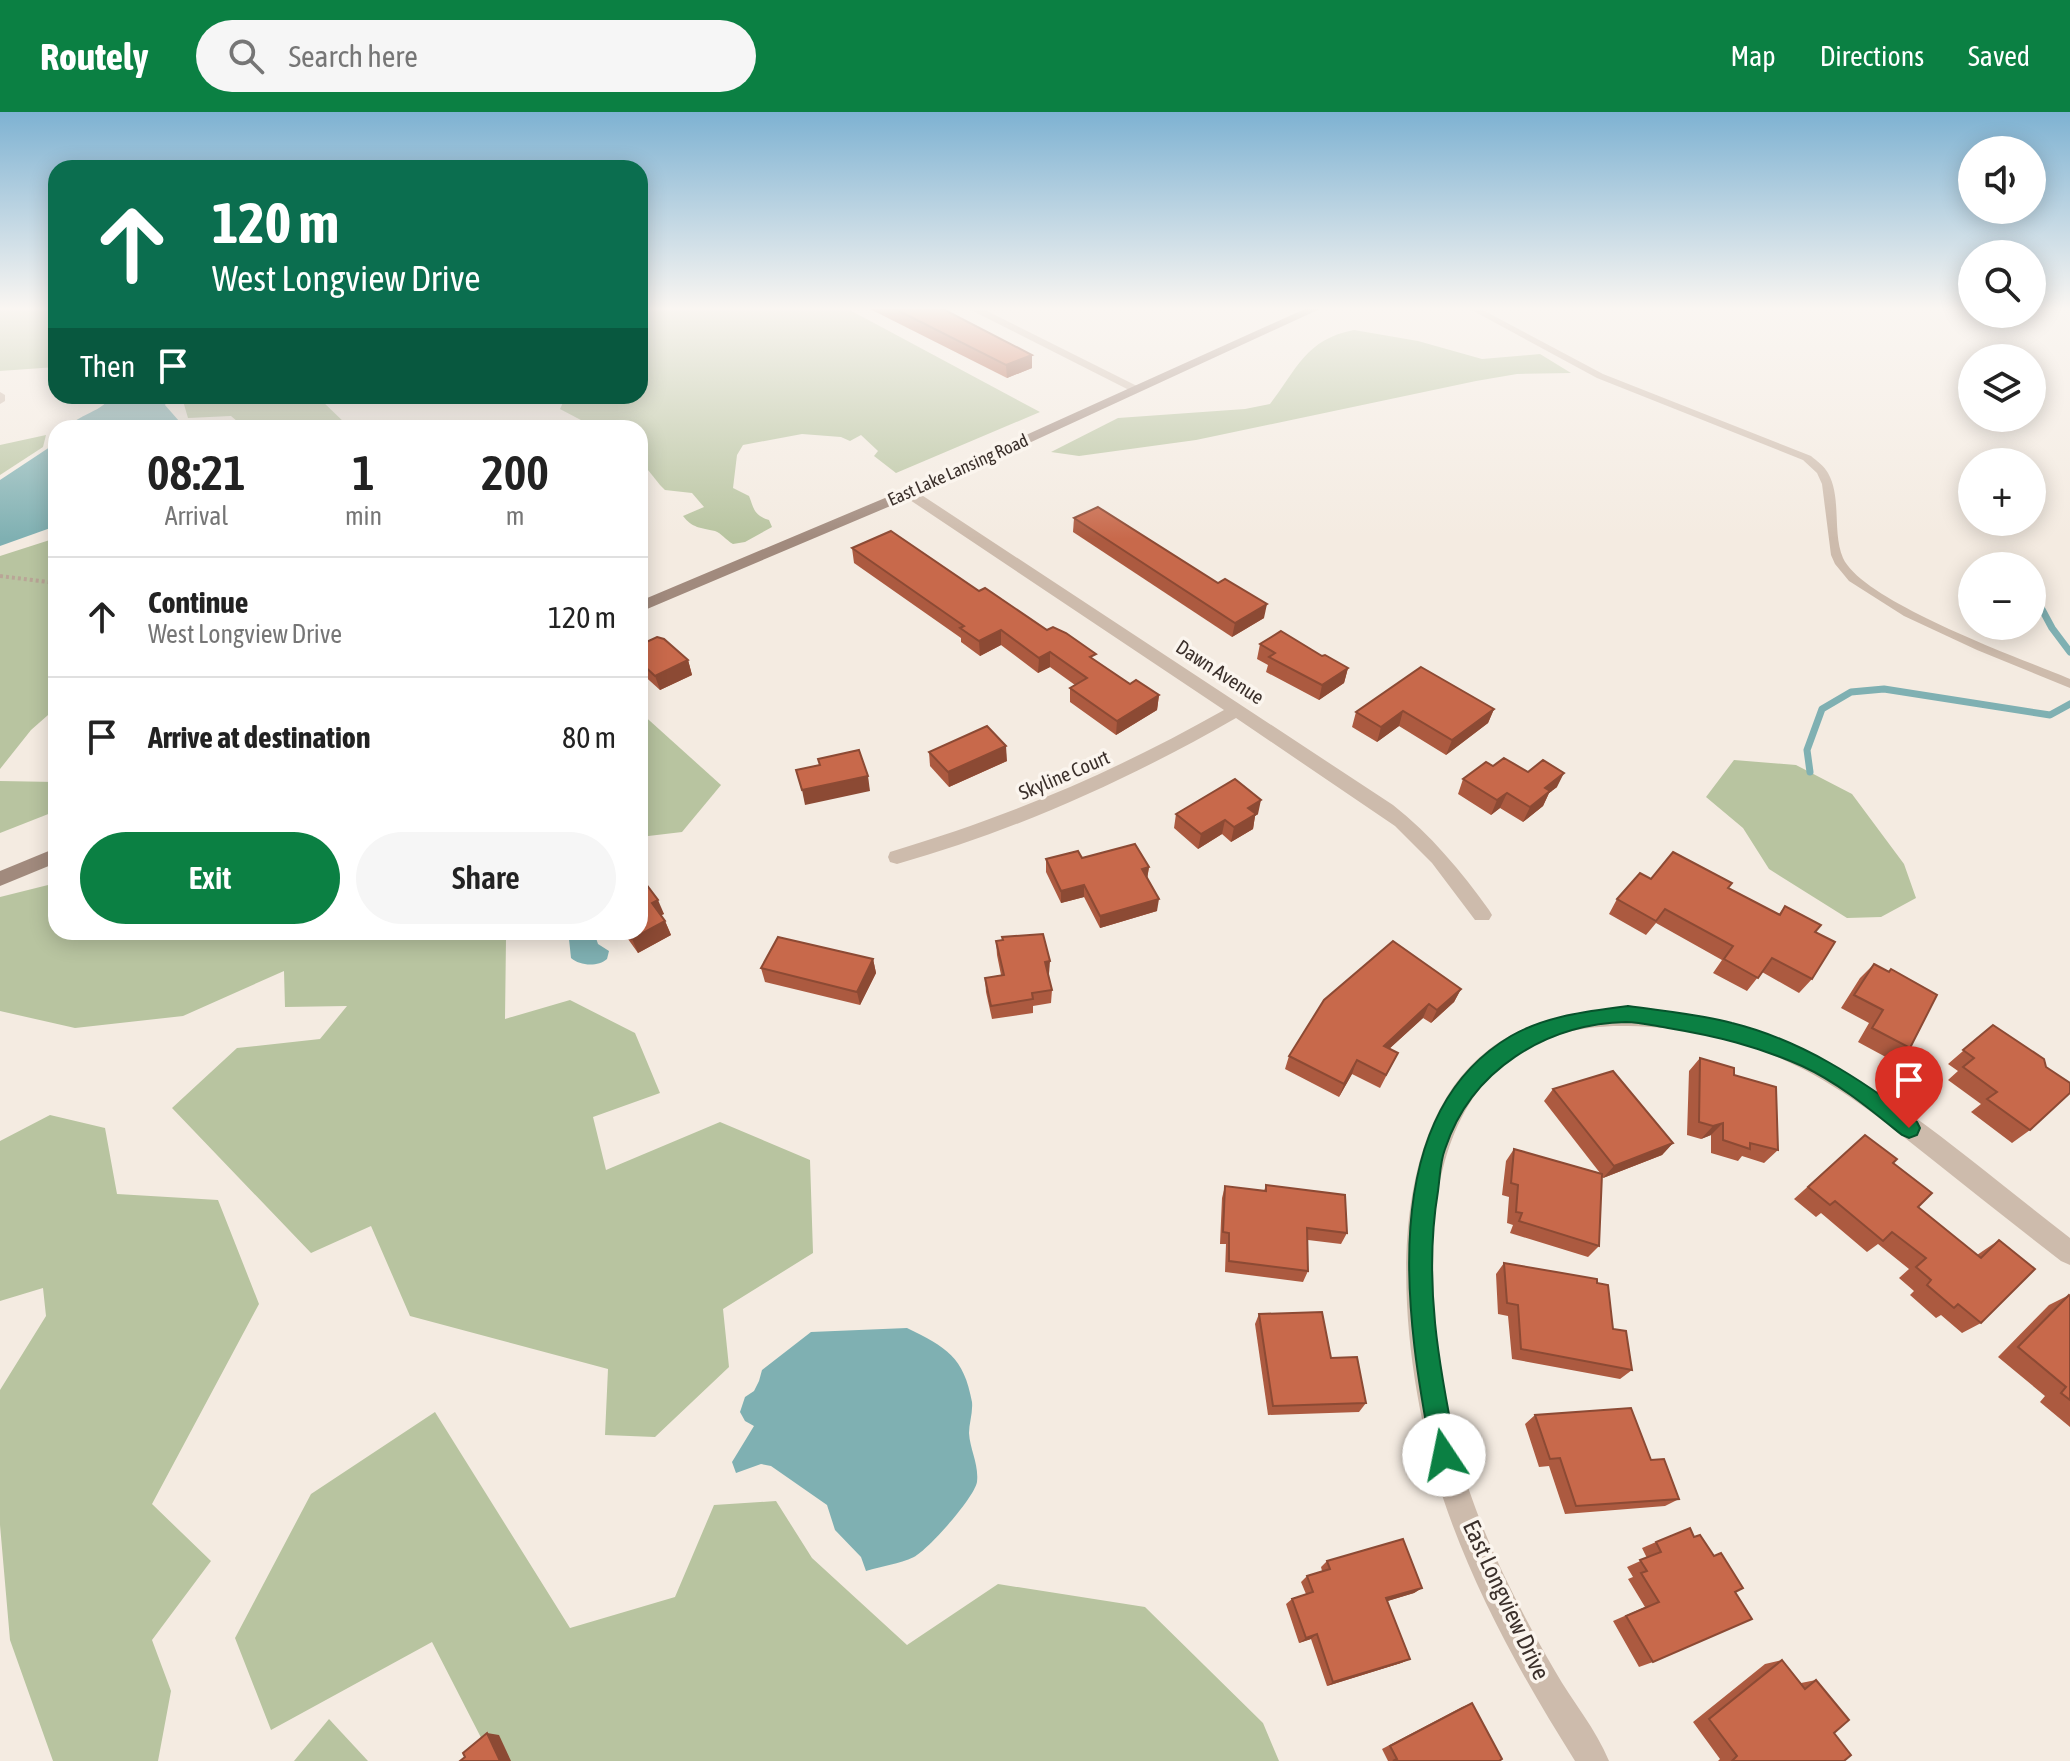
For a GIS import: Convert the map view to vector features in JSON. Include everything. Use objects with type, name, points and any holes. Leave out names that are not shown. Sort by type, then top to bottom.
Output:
[{"type":"main road","name":"East Lake Lansing Road","points":[[648,604],[909,493],[1146,385]]},
{"type":"main road","points":[[0,879],[48,858]]},
{"type":"street","points":[[1129,385],[1137,389]]},
{"type":"street","name":"Dawn Avenue","points":[[909,493],[1409,827],[1452,871],[1482,915]]},
{"type":"street","name":"Skyline Court","points":[[897,857],[950,843],[1071,798],[1148,761],[1237,710]]},
{"type":"street","name":"East Longview Drive","points":[[1593,1761],[1562,1713],[1507,1614],[1469,1526],[1444,1455],[1428,1373],[1420,1299],[1422,1221],[1434,1148],[1456,1105],[1479,1072],[1519,1042],[1571,1022],[1628,1014],[1732,1030],[1811,1061],[1864,1093],[2070,1253]]},
{"type":"lane","points":[[1623,385],[1807,458],[1822,472],[1827,484],[1838,561],[1853,580],[1898,608],[2070,684]]},
{"type":"path","points":[[0,576],[48,582]]},
{"type":"green space","points":[[648,385],[990,385],[1040,412],[896,473],[874,456],[878,451],[861,435],[850,441],[841,437],[802,434],[743,445],[737,455],[733,488],[749,496],[755,511],[769,520],[772,527],[745,542],[733,544],[717,532],[686,520],[683,516],[704,507],[692,493],[665,490],[648,470],[648,420],[581,420],[560,409],[562,404],[648,404]]},
{"type":"green space","points":[[1284,385],[1457,385],[1196,440],[1079,456],[1051,452],[1118,418],[1245,409],[1270,404]]},
{"type":"green space","points":[[184,404],[325,404],[342,420],[236,420],[231,416],[188,418]]},
{"type":"green space","points":[[46,435],[43,447],[0,475],[0,445]]},
{"type":"green space","points":[[48,541],[48,715],[31,730],[0,769],[0,556]]},
{"type":"green space","points":[[648,719],[721,785],[682,832],[648,836]]},
{"type":"green space","points":[[1734,760],[1796,765],[1852,794],[1904,864],[1916,898],[1881,917],[1847,918],[1769,869],[1743,828],[1706,797]]},
{"type":"green space","points":[[0,781],[48,782],[48,814],[0,833]]},
{"type":"green space","points":[[48,885],[48,940],[506,940],[505,1019],[570,1000],[635,1033],[660,1093],[593,1117],[606,1170],[720,1122],[810,1160],[813,1253],[723,1309],[729,1367],[655,1437],[605,1435],[608,1369],[410,1316],[371,1226],[311,1253],[172,1108],[237,1048],[320,1039],[347,1006],[285,1007],[284,971],[183,1016],[75,1028],[0,1011],[0,897]]},
{"type":"green space","points":[[50,1115],[105,1128],[117,1194],[218,1200],[259,1304],[152,1504],[211,1561],[152,1640],[171,1691],[158,1761],[53,1761],[10,1640],[0,1525],[0,1390],[46,1316],[43,1288],[0,1301],[0,1141]]},
{"type":"green space","points":[[435,1412],[570,1628],[675,1597],[714,1505],[776,1501],[812,1558],[907,1645],[998,1584],[1145,1607],[1263,1723],[1279,1761],[493,1761],[432,1642],[271,1730],[235,1638],[311,1494]]},
{"type":"green space","points":[[329,1719],[368,1761],[294,1761]]},
{"type":"water","points":[[104,404],[166,404],[178,420],[77,420]]},
{"type":"water","points":[[48,448],[48,529],[0,546],[0,480]]},
{"type":"water","points":[[569,940],[597,940],[609,951],[607,959],[599,963],[579,963],[571,958]]},
{"type":"water","points":[[907,1328],[943,1348],[964,1374],[972,1402],[969,1433],[977,1482],[960,1511],[921,1552],[914,1557],[866,1571],[861,1557],[835,1530],[827,1505],[771,1466],[761,1464],[736,1473],[732,1462],[754,1426],[745,1421],[740,1412],[745,1397],[754,1391],[762,1370],[811,1332]]},
{"type":"building","points":[[1098,507],[1218,583],[1225,579],[1267,604],[1235,623],[1074,518]]},
{"type":"building","points":[[891,531],[979,591],[985,588],[1047,630],[1053,627],[1066,633],[1096,654],[1090,657],[1130,684],[1136,680],[1159,695],[1117,721],[1070,688],[1087,678],[1050,652],[1039,658],[1001,630],[979,641],[960,628],[964,626],[852,548]]},
{"type":"building","points":[[1281,631],[1348,668],[1322,685],[1269,657],[1275,653],[1260,644]]},
{"type":"building","points":[[657,637],[664,639],[688,660],[655,676],[648,669],[648,641]]},
{"type":"building","points":[[1421,667],[1494,709],[1452,740],[1403,711],[1381,727],[1356,712]]},
{"type":"building","points":[[987,726],[1006,746],[948,772],[929,752]]},
{"type":"building","points":[[859,750],[868,776],[802,790],[796,770],[820,765],[818,759]]},
{"type":"building","points":[[1504,758],[1528,772],[1543,760],[1564,773],[1545,788],[1550,791],[1530,807],[1507,793],[1497,800],[1463,779],[1486,762],[1493,766]]},
{"type":"building","points":[[1235,779],[1261,800],[1248,808],[1256,814],[1234,827],[1225,820],[1201,834],[1176,814]]},
{"type":"building","points":[[1135,844],[1149,867],[1142,869],[1159,899],[1100,916],[1084,885],[1061,891],[1046,859],[1078,851],[1082,858]]},
{"type":"building","points":[[1673,852],[1732,883],[1728,888],[1780,915],[1785,906],[1821,925],[1815,932],[1835,942],[1812,979],[1772,958],[1758,978],[1724,959],[1733,946],[1665,909],[1656,921],[1617,899],[1640,873],[1651,879]]},
{"type":"building","points":[[648,887],[658,900],[652,903],[665,921],[648,930]]},
{"type":"building","points":[[1043,934],[1050,961],[1045,962],[1052,990],[1032,993],[1033,999],[991,1006],[985,978],[1004,975],[996,941],[1003,940],[1002,937]]},
{"type":"building","points":[[778,937],[873,959],[857,992],[761,968]]},
{"type":"building","points":[[1393,941],[1461,989],[1437,1010],[1429,1004],[1384,1046],[1398,1053],[1386,1075],[1357,1060],[1344,1084],[1289,1056],[1324,1000]]},
{"type":"building","points":[[1874,964],[1889,972],[1891,969],[1937,995],[1910,1048],[1872,1028],[1883,1010],[1854,995]]},
{"type":"building","points":[[1993,1025],[2044,1059],[2046,1067],[2070,1083],[2070,1093],[2030,1130],[1987,1099],[1997,1092],[1963,1067],[1974,1058],[1963,1050]]},
{"type":"building","points":[[1700,1058],[1734,1068],[1734,1075],[1776,1087],[1778,1150],[1750,1143],[1750,1149],[1723,1140],[1723,1123],[1713,1126],[1699,1122]]},
{"type":"building","points":[[1613,1071],[1673,1143],[1614,1166],[1553,1089]]},
{"type":"building","points":[[1865,1135],[1897,1159],[1893,1163],[1932,1193],[1918,1207],[1981,1258],[1999,1240],[2035,1269],[1981,1323],[1958,1304],[1954,1308],[1927,1285],[1931,1280],[1916,1267],[1926,1258],[1892,1232],[1883,1241],[1835,1201],[1830,1205],[1808,1187]]},
{"type":"building","points":[[1514,1149],[1602,1174],[1599,1246],[1519,1221],[1522,1213],[1516,1212],[1518,1185],[1511,1183]]},
{"type":"building","points":[[1266,1185],[1345,1195],[1347,1233],[1307,1228],[1308,1271],[1229,1261],[1229,1233],[1223,1232],[1225,1186],[1266,1191]]},
{"type":"building","points":[[1504,1263],[1597,1279],[1597,1283],[1608,1285],[1613,1329],[1626,1331],[1632,1370],[1521,1349],[1518,1305],[1507,1303]]},
{"type":"building","points":[[2069,1295],[2070,1400],[2061,1393],[2066,1387],[2018,1347]]},
{"type":"building","points":[[1322,1312],[1331,1358],[1357,1357],[1366,1403],[1273,1406],[1259,1314]]},
{"type":"building","points":[[1631,1408],[1651,1460],[1664,1459],[1679,1499],[1576,1506],[1560,1458],[1550,1459],[1535,1415]]},
{"type":"building","points":[[1690,1528],[1694,1537],[1700,1535],[1714,1556],[1721,1553],[1743,1588],[1735,1592],[1752,1619],[1653,1662],[1626,1616],[1659,1602],[1641,1573],[1647,1571],[1640,1560],[1661,1552],[1656,1542]]},
{"type":"building","points":[[1403,1539],[1422,1588],[1386,1598],[1410,1659],[1333,1682],[1317,1634],[1306,1638],[1292,1599],[1313,1592],[1307,1576],[1330,1569],[1327,1561]]},
{"type":"building","points":[[1782,1660],[1805,1689],[1816,1680],[1849,1720],[1834,1733],[1851,1755],[1844,1761],[1732,1761],[1737,1756],[1709,1719]]},
{"type":"building","points":[[1472,1703],[1502,1759],[1393,1761],[1397,1759],[1390,1746]]},
{"type":"building","points":[[487,1733],[500,1761],[460,1761],[465,1757],[463,1753]]},
{"type":"waterway","points":[[2046,617],[2070,652]]},
{"type":"waterway","points":[[1810,772],[1807,750],[1822,709],[1851,692],[1884,689],[2050,715],[2070,704]]},
{"type":"route","points":[[1444,1455],[1428,1373],[1420,1299],[1422,1221],[1434,1148],[1456,1105],[1479,1072],[1519,1042],[1571,1022],[1628,1014],[1732,1030],[1811,1061],[1864,1093],[1909,1128]]}]
